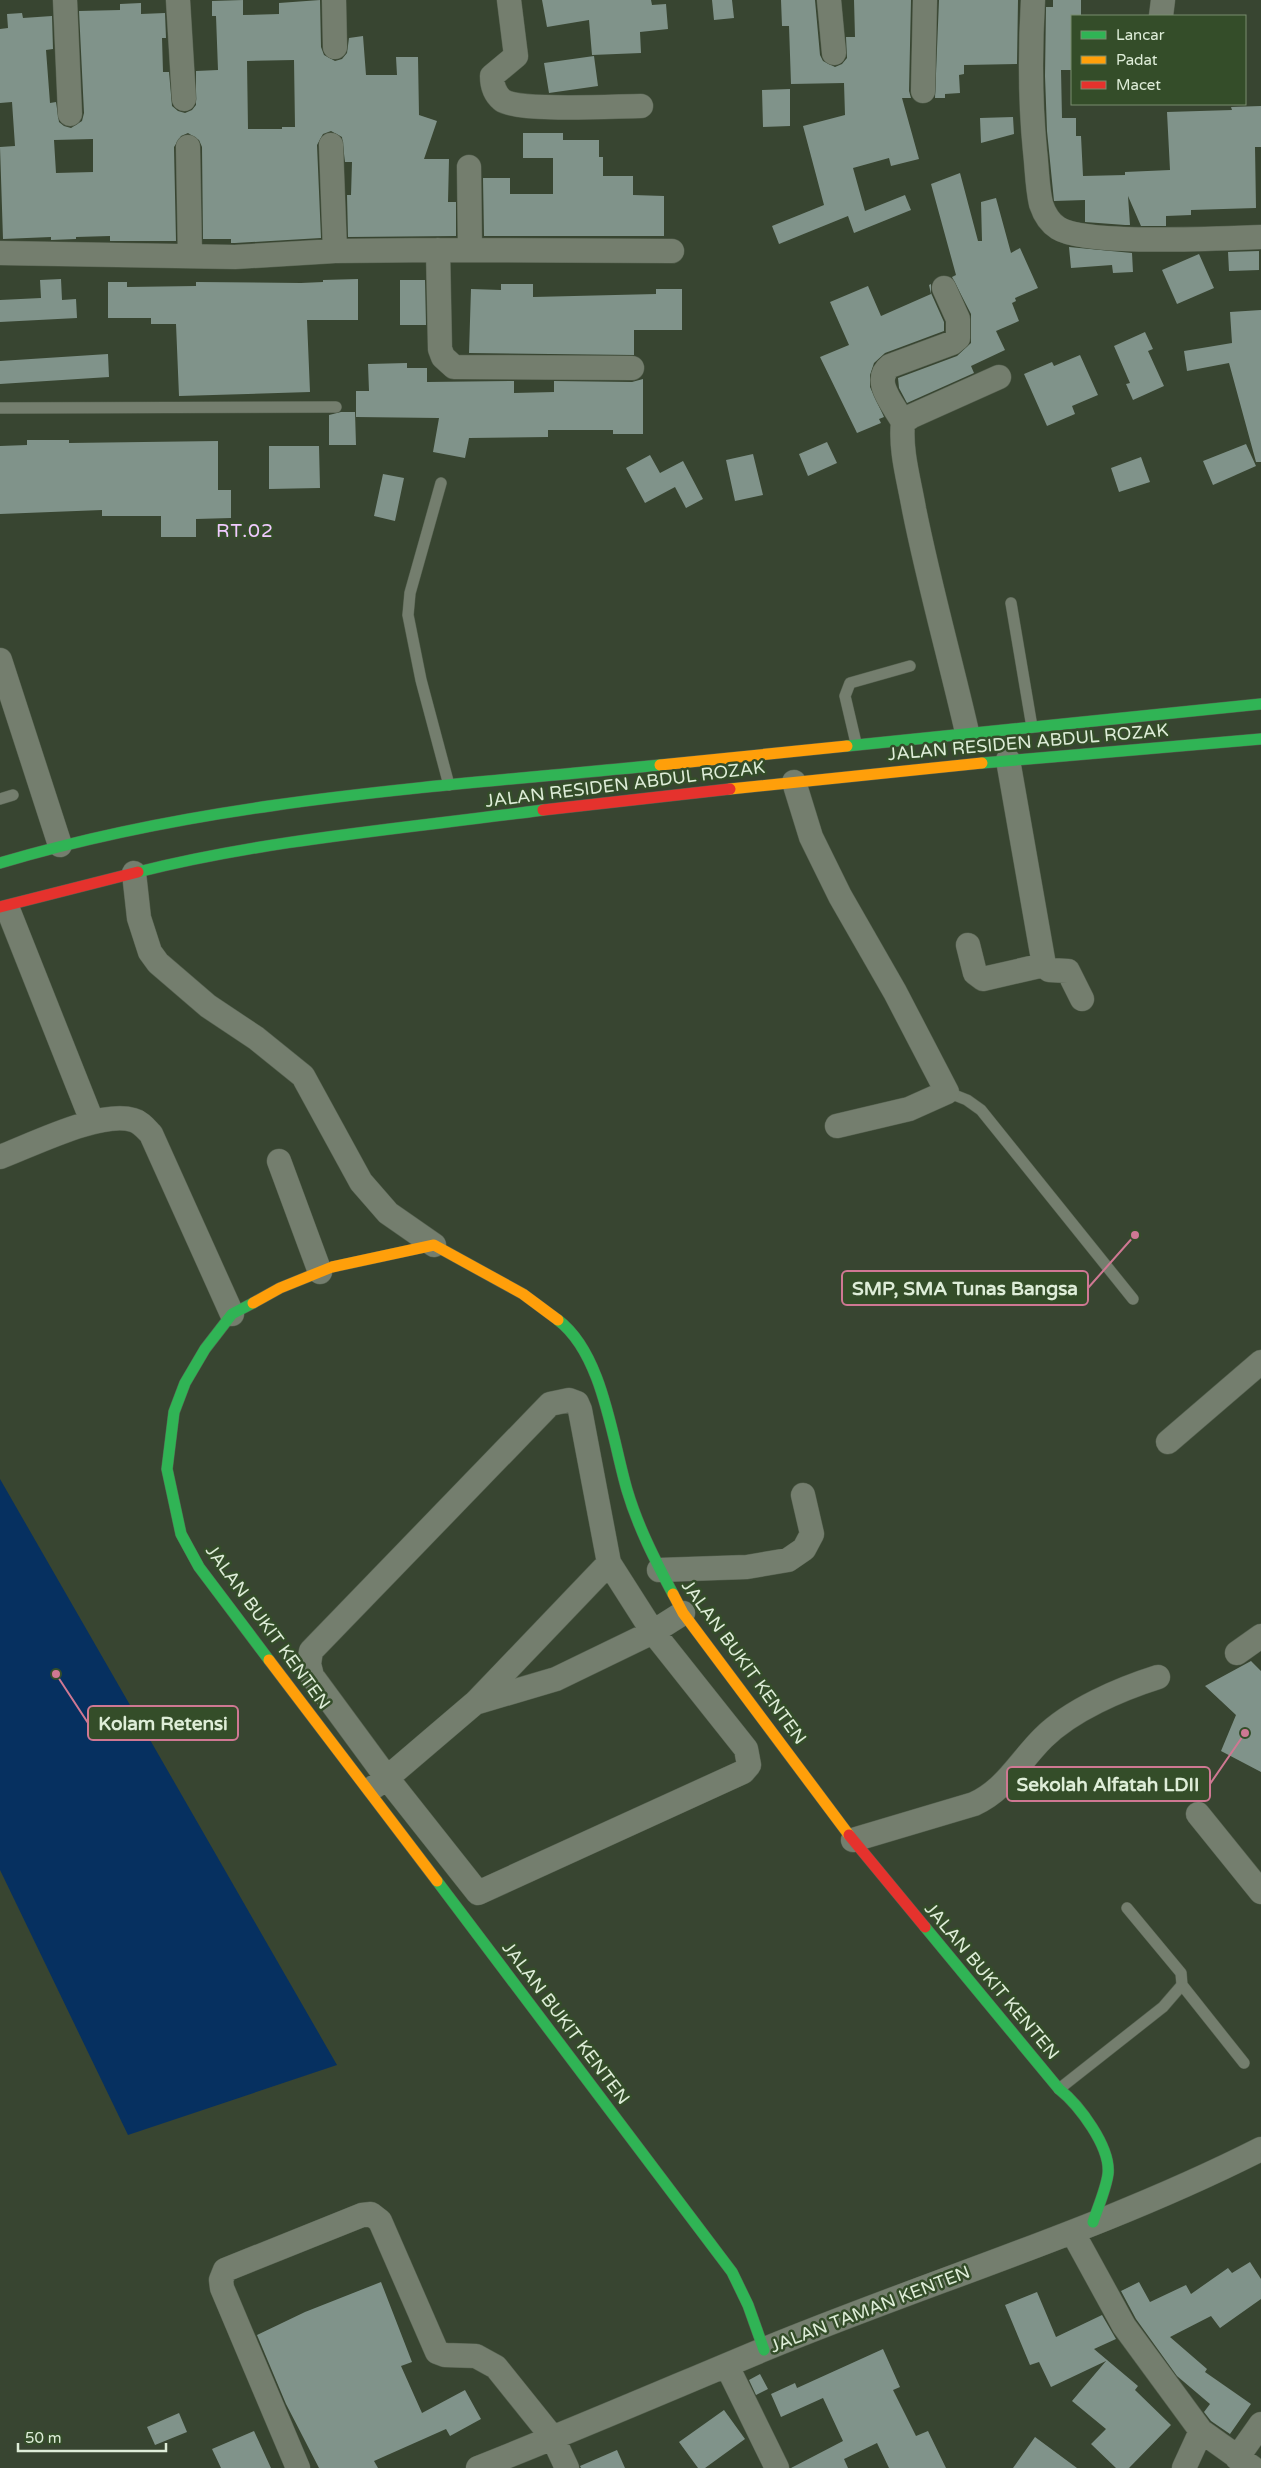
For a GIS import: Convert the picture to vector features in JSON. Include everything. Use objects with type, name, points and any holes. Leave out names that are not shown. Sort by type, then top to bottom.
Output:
[{"type":"main road","name":"JALAN RESIDEN ABDUL ROZAK","points":[[0,863],[60,845],[164,822],[328,798],[967,732],[1261,704]]},
{"type":"main road","name":"JALAN RESIDEN ABDUL ROZAK","points":[[3,912],[55,893],[182,861],[322,838],[597,803],[794,782],[1008,760],[1261,739]]},
{"type":"main road","points":[[0,859],[32,853]]},
{"type":"main road","name":"JALAN BUKIT KENTEN","points":[[764,2350],[748,2305],[732,2272],[378,1785],[199,1568],[181,1534],[167,1469],[174,1412],[185,1383],[204,1349],[232,1314],[280,1288],[332,1267],[434,1245],[523,1294],[567,1327],[589,1361],[602,1390],[627,1490],[646,1544],[683,1613],[853,1840],[1059,2088],[1072,2099],[1104,2147],[1108,2173],[1083,2228]]},
{"type":"street","points":[[65,0],[70,114]]},
{"type":"street","points":[[178,0],[184,99]]},
{"type":"street","points":[[334,0],[335,47]]},
{"type":"street","points":[[509,0],[516,56],[492,76],[492,85],[502,100],[515,105],[534,106],[641,106]]},
{"type":"street","points":[[828,0],[834,53]]},
{"type":"street","points":[[923,91],[925,0]]},
{"type":"street","points":[[1033,0],[1030,54],[1033,129],[1042,205],[1049,220],[1067,232],[1084,236],[1261,238]]},
{"type":"street","points":[[1160,15],[1163,0]]},
{"type":"street","points":[[331,145],[335,252]]},
{"type":"street","points":[[188,146],[190,256]]},
{"type":"street","points":[[469,167],[470,250]]},
{"type":"street","points":[[438,250],[440,349],[443,357],[454,367],[632,368]]},
{"type":"street","points":[[0,253],[235,256],[438,250],[672,251]]},
{"type":"street","points":[[944,288],[958,319],[958,338],[952,343],[890,366],[883,371],[881,378],[882,386],[903,422],[904,454],[924,558],[944,630],[967,732]]},
{"type":"street","points":[[903,422],[912,416],[999,377]]},
{"type":"street","points":[[0,660],[60,845]]},
{"type":"street","points":[[1008,760],[1044,965],[1049,970],[1065,969],[1068,971],[1082,999]]},
{"type":"street","points":[[794,782],[811,837],[840,896],[895,992],[946,1092],[909,1109],[837,1126]]},
{"type":"street","points":[[134,874],[139,918],[150,952],[158,963],[208,1006],[256,1038],[303,1076],[361,1182],[388,1213],[434,1245]]},
{"type":"street","points":[[3,912],[92,1121]]},
{"type":"street","points":[[968,945],[974,973],[983,979],[1044,965]]},
{"type":"street","points":[[0,1157],[92,1121],[134,1120],[151,1134],[232,1314]]},
{"type":"street","points":[[279,1161],[320,1272]]},
{"type":"street","points":[[1168,1442],[1261,1362]]},
{"type":"street","points":[[569,1400],[577,1403],[580,1410],[609,1563],[653,1632],[746,1750],[749,1765],[743,1772],[478,1893],[378,1785],[312,1676],[309,1664],[311,1651],[550,1404],[569,1400]]},
{"type":"street","points":[[659,1570],[747,1567],[788,1560],[804,1549],[812,1534],[803,1494]]},
{"type":"street","points":[[378,1785],[476,1702],[609,1563]]},
{"type":"street","points":[[476,1702],[556,1679],[653,1632],[683,1613]]},
{"type":"street","points":[[1237,1653],[1261,1636]]},
{"type":"street","points":[[853,1840],[990,1797],[1054,1728],[1102,1698],[1158,1677]]},
{"type":"street","points":[[1198,1814],[1261,1892]]},
{"type":"street","name":"JALAN TAMAN KENTEN","points":[[478,2468],[764,2350],[1083,2228],[1210,2175],[1261,2149]]},
{"type":"street","points":[[298,2468],[222,2288],[222,2275],[225,2270],[366,2214],[374,2215],[380,2221],[437,2352],[446,2355],[476,2356],[491,2363],[553,2438],[567,2468]]},
{"type":"street","points":[[1083,2228],[1124,2326],[1201,2431],[1245,2463],[1261,2424]]},
{"type":"street","points":[[727,2366],[777,2468]]},
{"type":"street","points":[[1184,2468],[1201,2431]]},
{"type":"lane","points":[[0,408],[336,407]]},
{"type":"lane","points":[[441,483],[410,593],[408,615],[419,672],[449,785]]},
{"type":"lane","points":[[1011,603],[1032,727]]},
{"type":"lane","points":[[856,744],[845,696],[850,683],[910,666]]},
{"type":"lane","points":[[0,800],[13,795]]},
{"type":"lane","points":[[946,1092],[968,1100],[981,1110],[1133,1298]]},
{"type":"lane","points":[[1127,1908],[1181,1973],[1182,1985],[1244,2063]]},
{"type":"lane","points":[[1059,2088],[1163,2007],[1182,1985]]},
{"type":"water","points":[[0,1479],[337,2065],[128,2135],[0,1870]]},
{"type":"building","points":[[243,0],[243,15],[279,14],[279,3],[320,0],[321,47],[324,55],[335,61],[342,59],[347,53],[349,38],[363,36],[366,75],[397,75],[396,57],[418,57],[419,115],[437,121],[424,159],[449,159],[448,202],[456,202],[456,236],[348,237],[347,195],[351,195],[352,162],[345,162],[342,137],[331,131],[323,134],[317,145],[321,238],[235,243],[231,243],[231,239],[203,239],[202,147],[199,140],[188,133],[181,136],[174,147],[176,241],[110,241],[110,236],[51,240],[51,237],[3,239],[0,147],[15,146],[12,102],[0,103],[0,29],[8,28],[7,14],[22,13],[23,18],[52,16],[53,49],[46,50],[50,103],[56,102],[59,122],[71,128],[82,121],[84,113],[79,11],[120,10],[120,4],[141,3],[141,14],[165,13],[166,38],[162,38],[163,72],[169,72],[172,106],[178,111],[185,113],[192,110],[196,105],[196,71],[218,70],[216,16],[212,16],[212,1]],"holes":[[[294,60],[295,127],[248,129],[247,61]],[[93,139],[93,172],[56,173],[54,140]]]},
{"type":"building","points":[[542,0],[651,0],[652,5],[666,4],[668,29],[640,32],[641,53],[592,55],[589,20],[547,27]]},
{"type":"building","points":[[712,0],[732,0],[734,18],[714,20]]},
{"type":"building","points":[[781,0],[815,0],[820,55],[823,61],[835,67],[842,64],[847,58],[846,37],[855,37],[854,0],[911,0],[909,91],[911,98],[902,98],[919,159],[891,166],[889,158],[853,168],[865,211],[905,195],[911,210],[854,233],[848,216],[779,244],[772,226],[824,205],[803,126],[845,115],[844,83],[791,84],[789,26],[782,26]]},
{"type":"building","points":[[939,0],[1018,0],[1017,64],[964,65],[964,74],[959,75],[960,93],[945,94],[945,98],[935,98]]},
{"type":"building","points":[[1053,0],[1081,0],[1081,15],[1071,15],[1071,70],[1061,70],[1062,118],[1076,118],[1076,136],[1081,136],[1083,176],[1125,175],[1125,172],[1170,170],[1167,112],[1232,110],[1231,107],[1261,106],[1261,147],[1255,147],[1256,208],[1191,210],[1191,215],[1166,216],[1166,226],[1141,226],[1128,196],[1130,225],[1085,222],[1085,200],[1054,201],[1047,131],[1045,76],[1046,7],[1053,7]]},
{"type":"building","points":[[594,56],[598,86],[549,93],[544,63]]},
{"type":"building","points":[[790,89],[790,126],[763,127],[762,90]]},
{"type":"building","points":[[1013,117],[1014,134],[981,143],[980,118]]},
{"type":"building","points":[[523,133],[563,133],[563,140],[599,140],[599,157],[603,157],[603,176],[633,176],[633,195],[664,196],[664,236],[484,236],[483,178],[510,178],[510,194],[553,194],[553,158],[523,158]]},
{"type":"building","points":[[960,173],[978,241],[982,241],[981,202],[996,198],[1011,253],[1020,248],[1038,288],[1015,298],[1016,301],[1012,303],[1019,321],[996,331],[1005,350],[971,366],[974,373],[907,403],[899,388],[898,378],[957,356],[971,343],[971,314],[952,277],[956,275],[931,184]]},
{"type":"building","points":[[1069,247],[1132,253],[1133,272],[1113,273],[1112,265],[1071,268]]},
{"type":"building","points":[[1259,251],[1259,270],[1229,271],[1228,252]]},
{"type":"building","points":[[1199,254],[1214,288],[1177,304],[1162,270]]},
{"type":"building","points":[[61,279],[62,300],[76,299],[77,318],[0,322],[0,300],[41,298],[40,280]]},
{"type":"building","points":[[358,279],[358,320],[307,320],[310,392],[179,396],[176,324],[151,324],[151,318],[108,318],[108,282],[127,282],[127,287],[196,286],[196,282],[301,283]]},
{"type":"building","points":[[400,280],[425,280],[426,325],[400,325]]},
{"type":"building","points":[[501,284],[533,284],[533,297],[656,294],[656,289],[682,289],[682,330],[634,330],[634,355],[469,353],[471,289],[501,290]]},
{"type":"building","points":[[931,284],[931,293],[944,322],[944,331],[885,353],[874,363],[870,375],[870,387],[884,417],[879,419],[881,423],[857,433],[820,357],[849,345],[830,302],[868,286],[881,316],[931,294],[929,285]]},
{"type":"building","points":[[1261,310],[1261,462],[1256,462],[1229,363],[1187,371],[1184,351],[1232,343],[1230,312]]},
{"type":"building","points":[[1145,332],[1153,349],[1148,351],[1164,386],[1133,400],[1126,384],[1130,383],[1114,346]]},
{"type":"building","points":[[108,354],[109,377],[0,384],[0,361]]},
{"type":"building","points":[[1080,355],[1098,395],[1072,406],[1075,414],[1047,426],[1024,374],[1052,362],[1054,366]]},
{"type":"building","points":[[407,363],[407,368],[427,368],[427,382],[514,381],[514,393],[554,392],[554,381],[632,382],[643,379],[643,434],[613,434],[613,430],[548,430],[548,437],[469,438],[465,458],[433,452],[439,418],[356,417],[356,391],[369,391],[368,364]]},
{"type":"building","points":[[341,412],[355,412],[356,445],[329,445],[329,415]]},
{"type":"building","points":[[27,440],[69,440],[69,443],[218,441],[218,490],[231,490],[231,518],[196,519],[196,537],[161,537],[161,516],[102,516],[102,510],[0,514],[0,446],[27,445]]},
{"type":"building","points":[[827,442],[837,463],[808,476],[799,454]]},
{"type":"building","points":[[1246,444],[1256,466],[1213,485],[1203,461]]},
{"type":"building","points":[[269,446],[319,446],[320,488],[269,489]]},
{"type":"building","points":[[753,454],[763,495],[735,501],[726,460]]},
{"type":"building","points":[[650,455],[660,473],[683,461],[703,499],[686,508],[675,487],[645,503],[626,468]]},
{"type":"building","points":[[1141,457],[1150,482],[1119,492],[1111,468]]},
{"type":"building","points":[[383,474],[404,478],[395,521],[374,516]]},
{"type":"building","points":[[1251,1661],[1261,1671],[1261,1772],[1221,1751],[1236,1715],[1205,1686]]},
{"type":"building","points":[[1250,2262],[1261,2279],[1261,2299],[1220,2328],[1211,2316],[1170,2337],[1207,2369],[1205,2372],[1251,2404],[1230,2434],[1211,2421],[1204,2412],[1210,2404],[1177,2376],[1136,2319],[1121,2291],[1139,2282],[1150,2302],[1186,2285],[1191,2294],[1228,2268],[1232,2273]]},
{"type":"building","points":[[381,2282],[412,2362],[401,2366],[422,2413],[465,2390],[481,2419],[450,2436],[446,2429],[374,2461],[378,2468],[319,2468],[286,2404],[257,2335],[305,2312]]},
{"type":"building","points":[[1037,2292],[1056,2337],[1102,2315],[1116,2339],[1094,2349],[1138,2386],[1135,2390],[1171,2425],[1129,2468],[1116,2468],[1091,2444],[1106,2429],[1072,2401],[1106,2361],[1051,2387],[1039,2362],[1030,2365],[1005,2305]]},
{"type":"building","points":[[883,2349],[900,2387],[893,2390],[916,2436],[928,2431],[946,2468],[889,2468],[877,2443],[844,2459],[848,2468],[791,2468],[843,2441],[823,2398],[781,2417],[771,2394],[795,2383],[797,2388]]},
{"type":"building","points":[[760,2374],[768,2389],[756,2395],[749,2380]]},
{"type":"building","points":[[724,2410],[745,2439],[705,2468],[698,2468],[679,2442]]},
{"type":"building","points":[[179,2413],[187,2432],[155,2445],[147,2427]]},
{"type":"building","points":[[254,2431],[271,2468],[221,2468],[212,2449]]},
{"type":"building","points":[[1035,2437],[1077,2468],[1013,2468]]},
{"type":"building","points":[[617,2450],[625,2468],[581,2468],[580,2466]]},
{"type":"traffic: fast","points":[[847,746],[1261,704]]},
{"type":"traffic: fast","points":[[982,763],[1261,739]]},
{"type":"traffic: fast","points":[[0,863],[81,841],[162,824],[245,810],[327,798],[660,765]]},
{"type":"traffic: fast","points":[[138,872],[238,851],[339,835],[543,810]]},
{"type":"traffic: fast","points":[[253,1303],[232,1314],[205,1349],[185,1383],[174,1412],[167,1469],[181,1534],[199,1567],[269,1660]]},
{"type":"traffic: fast","points":[[558,1320],[573,1335],[586,1354],[596,1375],[631,1504],[647,1543],[673,1594]]},
{"type":"traffic: fast","points":[[437,1881],[732,2272],[748,2305],[764,2350]]},
{"type":"traffic: fast","points":[[925,1927],[1059,2089],[1076,2105],[1099,2139],[1108,2163],[1108,2174],[1104,2192],[1093,2222]]},
{"type":"traffic: slow","points":[[660,765],[847,746]]},
{"type":"traffic: slow","points":[[730,789],[982,763]]},
{"type":"traffic: slow","points":[[253,1303],[280,1288],[332,1267],[434,1245],[523,1294],[558,1320]]},
{"type":"traffic: slow","points":[[673,1594],[683,1613],[849,1835]]},
{"type":"traffic: slow","points":[[269,1660],[437,1881]]},
{"type":"traffic: jam","points":[[543,810],[730,789]]},
{"type":"traffic: jam","points":[[0,907],[138,872]]},
{"type":"traffic: jam","points":[[849,1835],[925,1927]]},
{"type":"place","name":"SMP, SMA Tunas Bangsa","points":[[1135,1235]]},
{"type":"place","name":"Kolam Retensi","points":[[56,1674]]},
{"type":"place","name":"Sekolah Alfatah LDII","points":[[1245,1733]]},
{"type":"district","name":"RT.02","points":[[245,531]]}]
